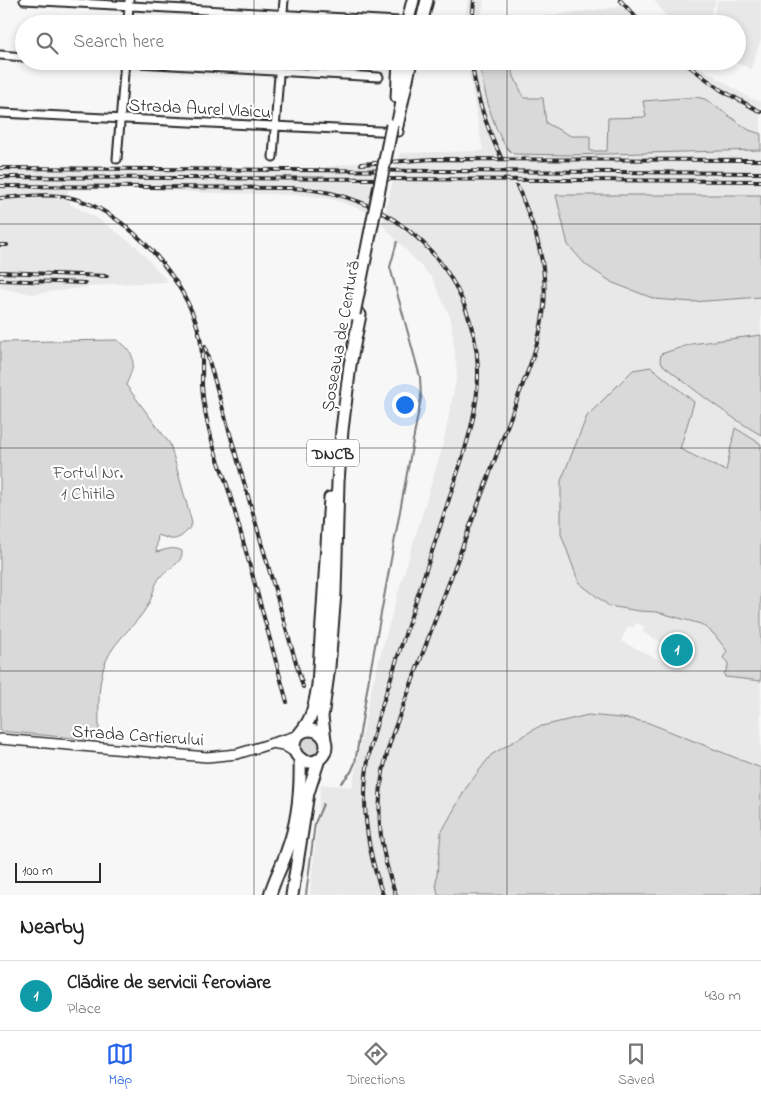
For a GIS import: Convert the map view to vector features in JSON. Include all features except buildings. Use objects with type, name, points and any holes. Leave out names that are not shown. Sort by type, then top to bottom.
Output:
[{"type":"main road","points":[[430,15],[434,0]]},
{"type":"main road","points":[[409,15],[421,3]]},
{"type":"main road","points":[[417,15],[421,3]]},
{"type":"main road","points":[[398,70],[400,100]]},
{"type":"main road","name":"Șoseaua de Centură","points":[[270,895],[287,853],[294,827],[300,781],[298,756],[294,746],[299,734],[308,724],[312,715],[318,685],[336,421],[396,128],[403,70]]},
{"type":"main road","name":"Șoseaua de Centură","points":[[400,100],[408,70]]},
{"type":"main road","points":[[400,100],[414,70]]},
{"type":"main road","name":"Șoseaua de Centură","points":[[292,895],[308,793],[319,759],[326,750],[322,717],[329,667],[335,592],[339,465],[357,315]]},
{"type":"main road","points":[[299,734],[314,730],[323,736],[325,740]]},
{"type":"main road","points":[[298,756],[311,762],[319,759]]},
{"type":"street","points":[[24,0],[129,3],[298,15]]},
{"type":"street","points":[[283,14],[284,0]]},
{"type":"street","points":[[0,55],[15,56]]},
{"type":"street","points":[[117,159],[124,70]]},
{"type":"street","points":[[249,70],[379,77]]},
{"type":"street","points":[[273,157],[280,72]]},
{"type":"street","name":"Strada Aurel Vlaicu","points":[[0,113],[275,127],[396,128]]},
{"type":"street","name":"Strada Cartierului","points":[[0,740],[207,757],[237,754],[299,734]]},
{"type":"street","points":[[272,743],[283,745],[298,756]]},
{"type":"shaded area","points":[[468,0],[484,0],[482,15],[466,15]]},
{"type":"shaded area","points":[[654,0],[716,0],[710,15],[665,15]]},
{"type":"shaded area","points":[[718,0],[761,0],[761,39],[751,69],[746,67],[746,15],[713,15]]},
{"type":"shaded area","points":[[628,6],[638,15],[554,15]]},
{"type":"shaded area","points":[[469,70],[704,70],[748,97],[761,102],[761,444],[735,428],[726,471],[680,449],[633,370],[587,416],[561,481],[579,583],[609,606],[657,612],[706,626],[718,637],[727,651],[723,658],[728,663],[724,674],[725,677],[761,681],[761,768],[649,723],[631,719],[588,715],[491,755],[466,788],[441,833],[436,884],[438,895],[310,895],[321,784],[352,787],[372,685],[442,449],[457,375],[451,319],[432,278],[382,224],[400,153],[483,151]],"holes":[[[636,623],[645,627],[642,632],[668,646],[665,651],[668,653],[663,662],[621,641],[628,626],[633,628]]]},
{"type":"shaded area","points":[[376,160],[368,212],[335,200],[306,195],[140,189],[68,190],[70,204],[97,218],[136,246],[168,282],[112,284],[34,294],[0,288],[0,167],[318,168]]},
{"type":"green space","points":[[481,70],[511,70],[524,98],[543,98],[546,123],[571,136],[590,136],[590,151],[607,151],[608,118],[646,117],[643,101],[696,97],[705,99],[749,130],[761,134],[761,150],[567,155],[514,154],[507,148],[495,126]]},
{"type":"green space","points":[[556,195],[761,195],[761,297],[692,302],[655,299],[613,283],[586,265],[568,245]]},
{"type":"green space","points":[[761,335],[761,435],[711,402],[660,361],[661,354],[691,344]]},
{"type":"green space","name":"Fortul Nr. 1 Chitila","points":[[117,340],[129,350],[133,360],[126,385],[170,444],[192,523],[189,529],[180,537],[170,539],[158,535],[156,552],[176,549],[182,551],[182,555],[178,563],[159,579],[143,612],[115,646],[106,661],[101,677],[99,730],[97,737],[93,740],[0,731],[0,342]]},
{"type":"green space","points":[[651,367],[694,402],[680,449],[726,471],[735,428],[761,444],[761,681],[725,677],[724,674],[728,663],[723,658],[727,651],[714,634],[701,624],[657,612],[609,606],[579,583],[561,534],[561,481],[587,416],[633,370]]},
{"type":"green space","points":[[588,715],[631,719],[649,723],[761,768],[761,895],[438,895],[436,884],[441,833],[466,788],[491,755],[538,727]]},
{"type":"green space","points":[[311,735],[319,738],[322,746],[319,754],[311,757],[303,754],[300,746],[303,738]]},
{"type":"waterway","points":[[341,783],[351,772],[355,763],[421,398],[420,377],[390,267],[397,242]]},
{"type":"waterway","points":[[306,895],[315,823],[323,804]]},
{"type":"railway","points":[[473,15],[474,0]]},
{"type":"railway","points":[[620,0],[634,15]]},
{"type":"railway","points":[[473,70],[482,110],[501,157]]},
{"type":"railway","points":[[694,70],[721,90],[761,112]]},
{"type":"railway","points":[[361,164],[433,159],[761,160]]},
{"type":"railway","points":[[0,168],[761,173]]},
{"type":"railway","points":[[0,177],[761,181]]},
{"type":"railway","points":[[0,186],[291,188],[328,193],[362,203],[394,220],[423,243],[446,270],[455,286],[463,302],[474,335],[477,353],[478,386],[465,450],[374,731],[369,755],[366,773],[365,808],[369,843],[383,895]]},
{"type":"railway","points":[[396,895],[384,854],[379,814],[382,774],[387,754],[393,733],[530,365],[536,347],[543,312],[545,296],[542,262],[533,226],[517,186]]},
{"type":"railway","points":[[0,198],[43,195],[60,196],[90,204],[111,216],[151,250],[168,271],[182,293],[193,315],[200,337],[202,385],[205,413],[210,434],[230,495],[287,702]]},
{"type":"railway","points":[[0,245],[7,245]]},
{"type":"railway","points":[[0,272],[107,276]]},
{"type":"railway","points":[[0,280],[85,283]]},
{"type":"railway","points":[[205,347],[303,687]]},
{"type":"place","name":"Clădire de servicii feroviare","points":[[677,650]]}]
